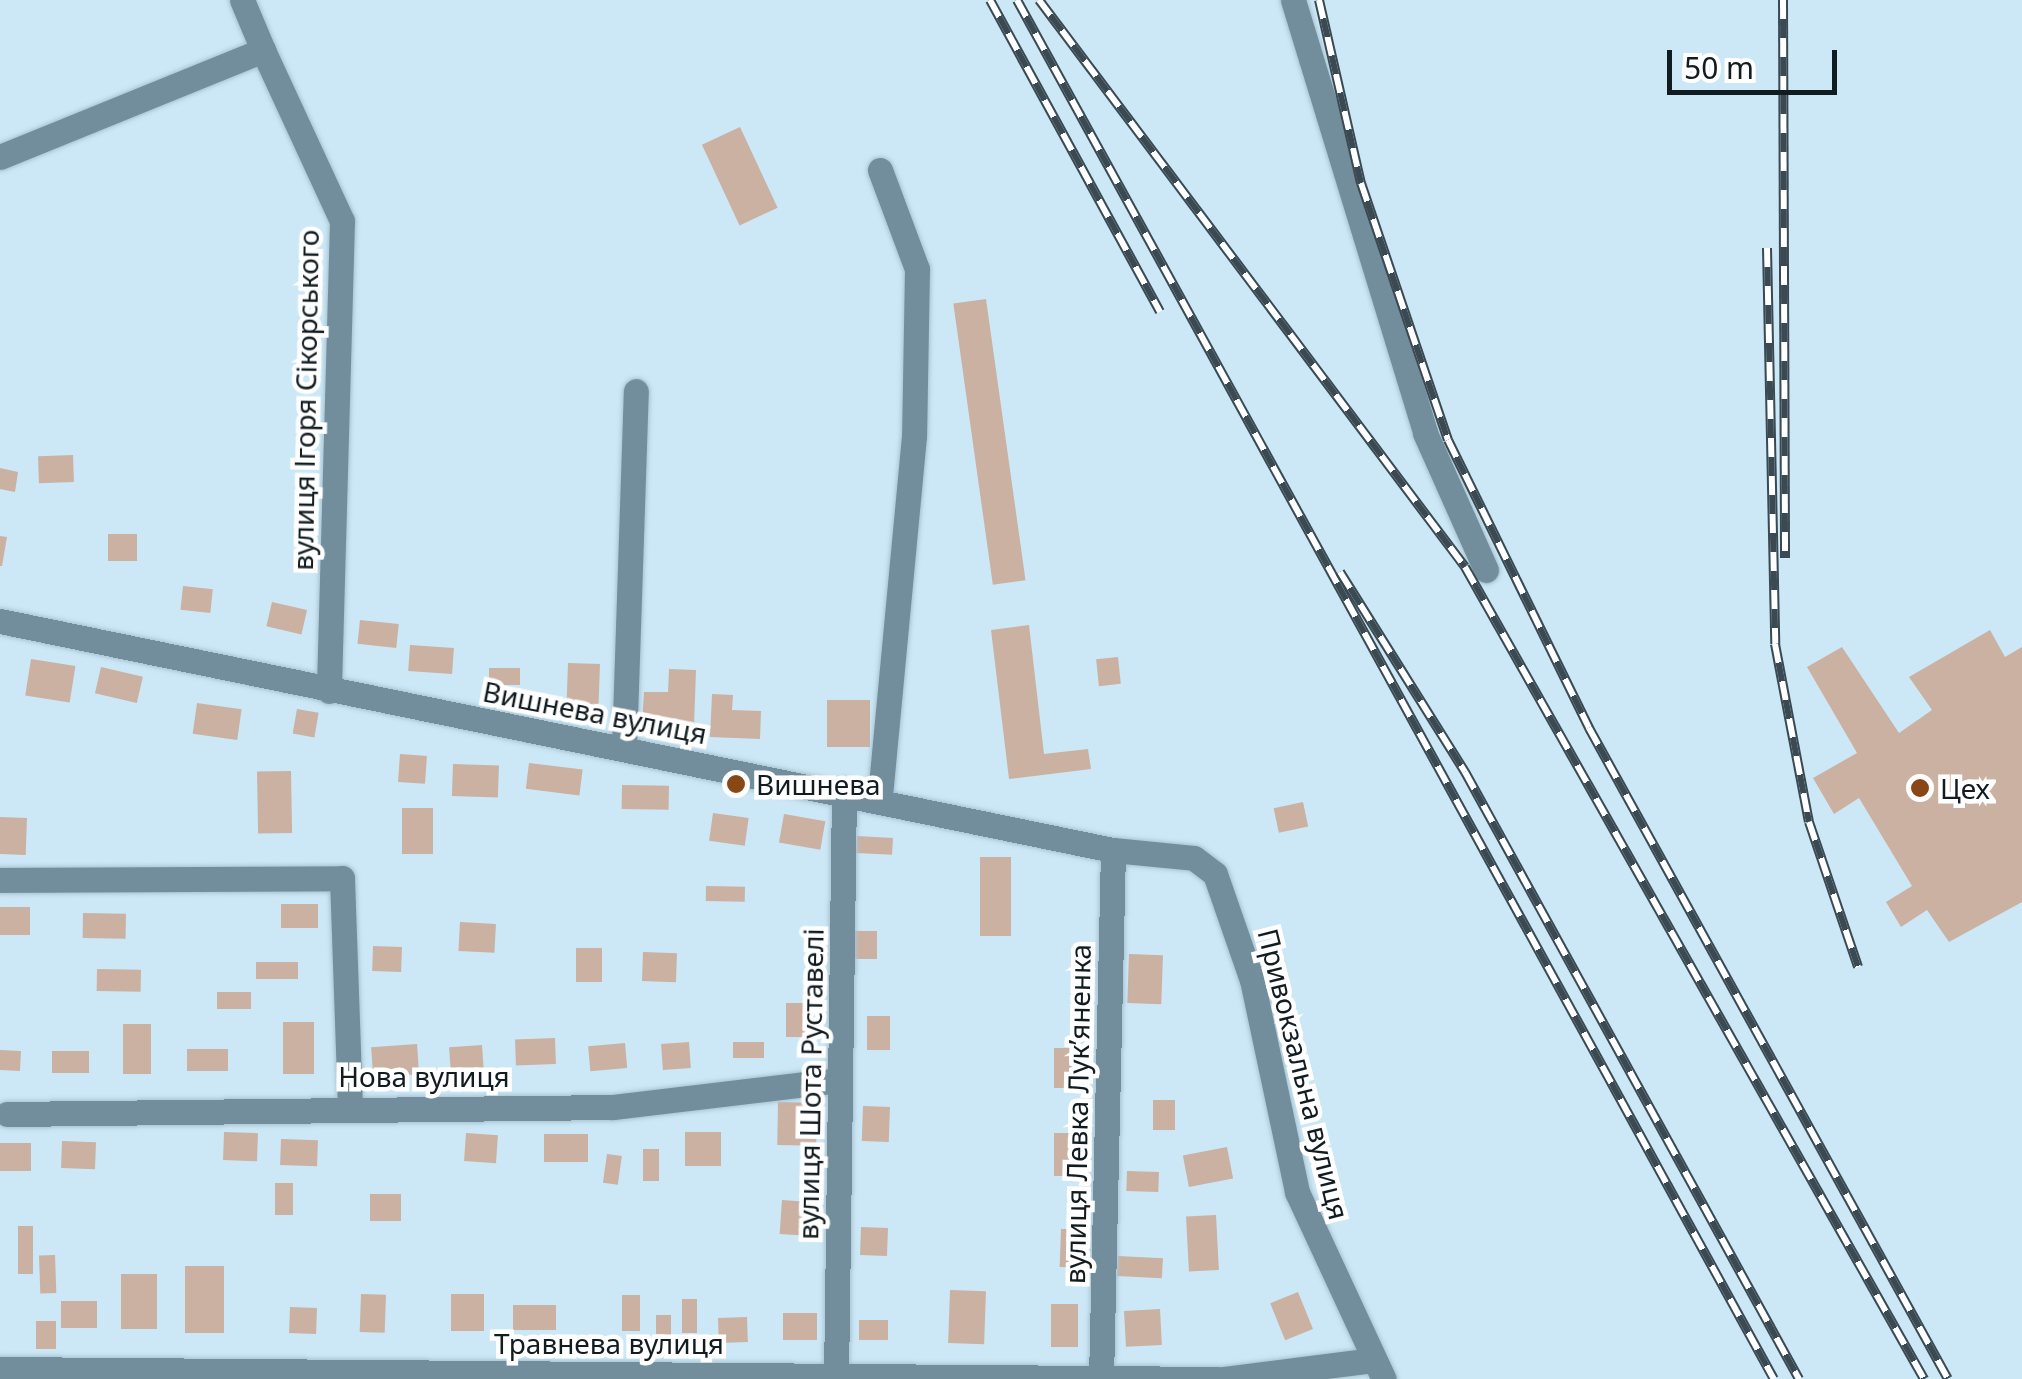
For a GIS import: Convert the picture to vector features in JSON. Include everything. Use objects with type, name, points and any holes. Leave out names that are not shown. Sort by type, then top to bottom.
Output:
[{"type":"street","name":"вулиця Ігоря Сікорського","points":[[242,0],[342,221],[329,692]]},
{"type":"street","points":[[1293,0],[1425,433],[1486,570]]},
{"type":"street","points":[[0,157],[262,50]]},
{"type":"street","points":[[880,170],[918,268],[914,436],[880,798]]},
{"type":"street","points":[[624,748],[636,391]]},
{"type":"street","name":"Вишнева вулиця","points":[[0,621],[329,692],[844,790],[1113,850],[1180,852]]},
{"type":"street","name":"вулиця Шота Руставелі","points":[[836,1376],[844,790]]},
{"type":"street","name":"вулиця Левка Лукʼяненка","points":[[1101,1376],[1113,850]]},
{"type":"street","name":"Привокзальна вулиця","points":[[1180,852],[1215,874],[1228,904],[1297,1192],[1378,1370]]},
{"type":"street","points":[[0,880],[342,878],[350,1106]]},
{"type":"street","name":"Нова вулиця","points":[[7,1114],[350,1106],[613,1107],[839,1080]]},
{"type":"street","name":"Травнева вулиця","points":[[0,1369],[1220,1379],[1378,1370]]},
{"type":"building","points":[[740,127],[778,208],[740,225],[702,145]]},
{"type":"building","points":[[986,299],[1026,580],[993,585],[953,304]]},
{"type":"building","points":[[73,455],[74,482],[39,483],[38,456]]},
{"type":"building","points":[[0,468],[18,472],[15,492],[0,489]]},
{"type":"building","points":[[108,534],[137,534],[137,561],[108,561]]},
{"type":"building","points":[[0,536],[7,537],[2,566],[0,566]]},
{"type":"building","points":[[183,586],[213,589],[210,613],[180,610]]},
{"type":"building","points":[[272,602],[307,610],[301,634],[266,626]]},
{"type":"building","points":[[360,620],[399,624],[396,648],[357,644]]},
{"type":"building","points":[[1029,625],[1044,754],[1088,749],[1091,769],[1009,779],[991,630]]},
{"type":"building","name":"Цех","points":[[1990,630],[2005,657],[2022,647],[2022,902],[1949,942],[1927,910],[1901,927],[1886,902],[1912,886],[1859,798],[1834,814],[1813,778],[1857,753],[1807,667],[1842,647],[1899,733],[1932,710],[1909,677]]},
{"type":"building","points":[[410,645],[454,648],[452,674],[408,671]]},
{"type":"building","points":[[1118,657],[1121,684],[1099,686],[1096,659]]},
{"type":"building","points":[[31,659],[75,666],[70,703],[25,696]]},
{"type":"building","points":[[568,663],[600,664],[598,716],[566,715]]},
{"type":"building","points":[[101,667],[143,677],[137,703],[95,693]]},
{"type":"building","points":[[489,668],[520,668],[520,685],[489,685]]},
{"type":"building","points":[[669,669],[696,670],[694,726],[642,724],[644,692],[668,692]]},
{"type":"building","points":[[712,694],[733,695],[732,710],[761,711],[760,739],[710,737]]},
{"type":"building","points":[[827,700],[870,700],[870,747],[827,747]]},
{"type":"building","points":[[197,703],[242,709],[237,740],[193,734]]},
{"type":"building","points":[[297,709],[319,713],[314,737],[293,734]]},
{"type":"building","points":[[400,754],[427,756],[425,784],[398,782]]},
{"type":"building","points":[[529,763],[583,770],[579,795],[526,789]]},
{"type":"building","points":[[453,764],[499,766],[498,798],[452,796]]},
{"type":"building","points":[[291,771],[292,833],[258,834],[257,772]]},
{"type":"building","points":[[622,785],[669,786],[669,810],[622,809]]},
{"type":"building","points":[[1303,802],[1308,826],[1279,833],[1274,808]]},
{"type":"building","points":[[402,808],[433,808],[433,854],[402,854]]},
{"type":"building","points":[[713,813],[749,818],[745,846],[709,841]]},
{"type":"building","points":[[784,814],[825,821],[820,850],[779,843]]},
{"type":"building","points":[[0,817],[27,818],[26,855],[0,854]]},
{"type":"building","points":[[857,836],[893,838],[892,855],[856,853]]},
{"type":"building","points":[[980,857],[1011,857],[1011,936],[980,936]]},
{"type":"building","points":[[706,886],[745,887],[745,902],[706,901]]},
{"type":"building","points":[[281,904],[318,904],[318,928],[281,928]]},
{"type":"building","points":[[0,907],[30,907],[30,935],[0,935]]},
{"type":"building","points":[[83,913],[126,914],[126,939],[83,938]]},
{"type":"building","points":[[460,922],[496,924],[494,953],[458,951]]},
{"type":"building","points":[[855,931],[877,931],[877,959],[855,959]]},
{"type":"building","points":[[373,946],[402,947],[401,972],[372,971]]},
{"type":"building","points":[[576,948],[602,948],[602,982],[576,982]]},
{"type":"building","points":[[643,952],[677,953],[676,982],[642,981]]},
{"type":"building","points":[[1129,954],[1163,955],[1161,1004],[1127,1003]]},
{"type":"building","points":[[256,962],[298,962],[298,979],[256,979]]},
{"type":"building","points":[[97,969],[141,970],[141,992],[97,991]]},
{"type":"building","points":[[217,992],[251,992],[251,1009],[217,1009]]},
{"type":"building","points":[[786,1003],[814,1003],[814,1037],[786,1037]]},
{"type":"building","points":[[867,1016],[890,1016],[890,1050],[867,1050]]},
{"type":"building","points":[[283,1022],[314,1022],[314,1074],[283,1074]]},
{"type":"building","points":[[123,1024],[151,1024],[151,1074],[123,1074]]},
{"type":"building","points":[[555,1038],[556,1064],[516,1065],[515,1039]]},
{"type":"building","points":[[689,1042],[691,1068],[663,1070],[661,1044]]},
{"type":"building","points":[[733,1042],[764,1042],[764,1058],[733,1058]]},
{"type":"building","points":[[625,1043],[627,1068],[590,1071],[588,1046]]},
{"type":"building","points":[[417,1044],[419,1074],[373,1077],[371,1047]]},
{"type":"building","points":[[482,1045],[484,1072],[451,1074],[449,1047]]},
{"type":"building","points":[[1054,1048],[1086,1048],[1086,1088],[1054,1088]]},
{"type":"building","points":[[187,1049],[228,1049],[228,1071],[187,1071]]},
{"type":"building","points":[[0,1050],[21,1051],[20,1071],[0,1070]]},
{"type":"building","points":[[52,1051],[89,1051],[89,1073],[52,1073]]},
{"type":"building","points":[[1153,1100],[1175,1100],[1175,1130],[1153,1130]]},
{"type":"building","points":[[778,1102],[817,1103],[816,1146],[777,1145]]},
{"type":"building","points":[[863,1106],[890,1107],[889,1142],[862,1141]]},
{"type":"building","points":[[224,1132],[258,1133],[257,1161],[223,1160]]},
{"type":"building","points":[[685,1132],[721,1132],[721,1166],[685,1166]]},
{"type":"building","points":[[466,1133],[498,1135],[496,1163],[464,1161]]},
{"type":"building","points":[[1054,1133],[1083,1133],[1083,1176],[1054,1176]]},
{"type":"building","points":[[544,1134],[588,1134],[588,1162],[544,1162]]},
{"type":"building","points":[[281,1139],[318,1140],[317,1166],[280,1165]]},
{"type":"building","points":[[62,1141],[96,1142],[95,1169],[61,1168]]},
{"type":"building","points":[[0,1143],[31,1143],[31,1171],[0,1171]]},
{"type":"building","points":[[1227,1147],[1233,1178],[1189,1187],[1183,1156]]},
{"type":"building","points":[[643,1149],[659,1149],[659,1181],[643,1181]]},
{"type":"building","points":[[607,1154],[622,1156],[618,1185],[603,1183]]},
{"type":"building","points":[[1127,1171],[1159,1172],[1158,1192],[1126,1191]]},
{"type":"building","points":[[275,1183],[293,1183],[293,1215],[275,1215]]},
{"type":"building","points":[[370,1194],[401,1194],[401,1221],[370,1221]]},
{"type":"building","points":[[782,1200],[813,1202],[811,1236],[780,1234]]},
{"type":"building","points":[[1216,1215],[1219,1270],[1189,1271],[1186,1217]]},
{"type":"building","points":[[18,1226],[33,1226],[33,1274],[18,1274]]},
{"type":"building","points":[[861,1227],[888,1228],[887,1256],[860,1255]]},
{"type":"building","points":[[1061,1229],[1086,1230],[1085,1268],[1060,1267]]},
{"type":"building","points":[[55,1255],[56,1293],[40,1294],[39,1256]]},
{"type":"building","points":[[1118,1256],[1163,1258],[1162,1278],[1117,1276]]},
{"type":"building","points":[[185,1266],[224,1266],[224,1333],[185,1333]]},
{"type":"building","points":[[121,1274],[157,1274],[157,1329],[121,1329]]},
{"type":"building","points":[[950,1290],[986,1291],[984,1344],[948,1343]]},
{"type":"building","points":[[1298,1292],[1313,1329],[1285,1340],[1270,1303]]},
{"type":"building","points":[[361,1294],[386,1295],[385,1333],[360,1332]]},
{"type":"building","points":[[451,1294],[484,1294],[484,1331],[451,1331]]},
{"type":"building","points":[[622,1295],[640,1295],[640,1331],[622,1331]]},
{"type":"building","points":[[682,1299],[697,1299],[697,1333],[682,1333]]},
{"type":"building","points":[[61,1301],[97,1301],[97,1328],[61,1328]]},
{"type":"building","points":[[1051,1304],[1078,1304],[1078,1347],[1051,1347]]},
{"type":"building","points":[[513,1305],[556,1305],[556,1330],[513,1330]]},
{"type":"building","points":[[290,1307],[317,1308],[316,1334],[289,1333]]},
{"type":"building","points":[[1160,1309],[1162,1345],[1126,1347],[1124,1311]]},
{"type":"building","points":[[783,1313],[817,1313],[817,1340],[783,1340]]},
{"type":"building","points":[[656,1315],[671,1315],[671,1352],[656,1352]]},
{"type":"building","points":[[747,1317],[748,1342],[719,1343],[718,1318]]},
{"type":"building","points":[[859,1320],[888,1320],[888,1340],[859,1340]]},
{"type":"building","points":[[36,1321],[56,1321],[56,1349],[36,1349]]},
{"type":"railway","points":[[990,0],[1160,312]]},
{"type":"railway","points":[[1017,0],[1774,1379]]},
{"type":"railway","points":[[1039,0],[1465,567],[1924,1379]]},
{"type":"railway","points":[[1319,0],[1361,183],[1448,440],[1589,728],[1948,1379]]},
{"type":"railway","points":[[1783,0],[1785,558]]},
{"type":"railway","points":[[1767,248],[1775,644],[1809,822],[1858,967]]},
{"type":"railway","points":[[1340,572],[1465,772],[1799,1379]]},
{"type":"place","name":"Вишнева","points":[[736,784]]},
{"type":"place","name":"Цех","points":[[1920,788]]}]
